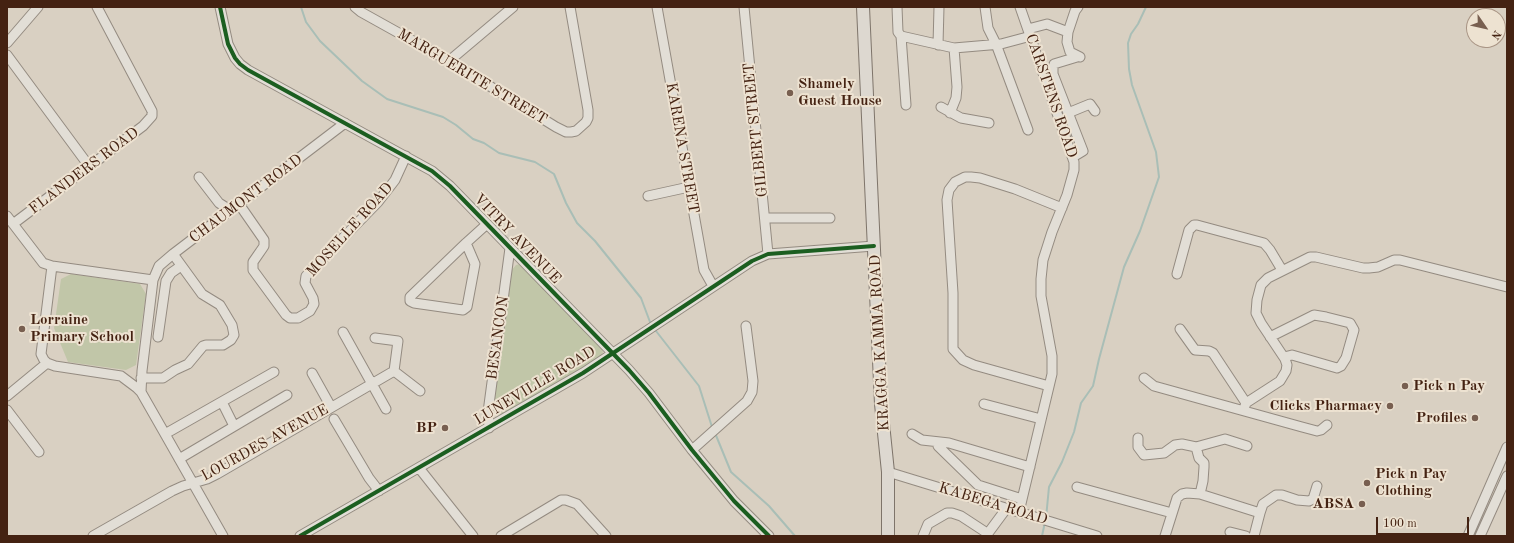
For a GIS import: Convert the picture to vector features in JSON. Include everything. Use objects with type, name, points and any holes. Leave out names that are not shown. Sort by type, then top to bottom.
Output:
[{"type":"main road","name":"KRAGGA KAMMA ROAD","points":[[863,7],[882,404],[888,472],[888,536]]},
{"type":"street","points":[[7,43],[38,7]]},
{"type":"street","name":"FLANDERS ROAD","points":[[13,224],[143,126],[152,116],[152,111],[97,7]]},
{"type":"street","name":"VITRY AVENUE","points":[[220,7],[228,44],[235,58],[240,64],[432,171],[450,186],[649,393],[734,502],[769,536]]},
{"type":"street","points":[[449,61],[513,7]]},
{"type":"street","name":"MARGUERITE STREET","points":[[360,9],[566,132],[576,131],[581,128],[588,118],[588,110],[570,7]]},
{"type":"street","name":"KARENA STREET","points":[[657,7],[704,270],[713,286]]},
{"type":"street","name":"GILBERT STREET","points":[[744,7],[768,254]]},
{"type":"street","points":[[897,7],[898,32],[901,36],[906,105]]},
{"type":"street","points":[[938,45],[939,7]]},
{"type":"street","points":[[986,7],[988,28],[996,44],[1028,130]]},
{"type":"street","name":"CARSTENS ROAD","points":[[1020,7],[1073,157],[1074,170],[1068,196],[1046,247],[1041,279],[1041,296],[1052,356],[1052,374],[1022,499],[1022,513]]},
{"type":"street","points":[[1073,157],[1083,151],[1053,74],[1053,68],[1054,64],[1080,58],[1072,54],[1067,42],[1068,32],[1077,7]]},
{"type":"street","points":[[901,36],[954,48],[996,44],[1030,33],[1047,24],[1068,32]]},
{"type":"street","points":[[950,113],[956,98],[957,87],[954,48]]},
{"type":"street","points":[[7,55],[89,166]]},
{"type":"street","points":[[1068,113],[1090,104],[1095,111]]},
{"type":"street","points":[[941,108],[967,120],[989,123]]},
{"type":"street","name":"CHAUMONT ROAD","points":[[153,280],[159,266],[173,254],[345,123]]},
{"type":"street","name":"MOSELLE ROAD","points":[[239,204],[264,240],[262,250],[253,262],[253,270],[286,315],[290,318],[298,318],[310,311],[314,304],[313,298],[305,282],[306,276],[378,202],[395,180],[406,156]]},
{"type":"street","points":[[199,177],[219,204],[230,210]]},
{"type":"street","points":[[1049,386],[974,365],[963,360],[953,349],[953,293],[947,200],[949,190],[955,182],[965,177],[971,177],[980,178],[1015,189],[1062,208]]},
{"type":"street","points":[[648,196],[690,187]]},
{"type":"street","points":[[7,216],[43,263],[52,266],[153,280],[141,378],[141,392]]},
{"type":"street","points":[[765,218],[830,218]]},
{"type":"street","points":[[466,243],[475,267],[467,307],[463,310],[414,303],[410,301],[410,297],[466,243],[487,224]]},
{"type":"street","points":[[1177,274],[1189,230],[1191,227],[1197,225],[1264,243],[1282,270]]},
{"type":"street","name":"LUNEVILLE ROAD","points":[[300,536],[583,373],[752,261],[768,254],[874,246]]},
{"type":"street","name":"BESANCON","points":[[489,428],[488,412],[510,248]]},
{"type":"street","points":[[141,378],[162,378],[188,364],[206,345],[223,345],[233,338],[232,325],[220,305],[202,294],[173,254]]},
{"type":"street","points":[[1245,407],[1280,381],[1287,365],[1284,357],[1256,313],[1257,300],[1263,283],[1282,270],[1310,258],[1316,257],[1369,268],[1378,267],[1394,260],[1400,260],[1507,287]]},
{"type":"street","points":[[52,266],[41,354],[44,360],[55,366],[121,376],[132,375],[137,372],[143,364]]},
{"type":"street","points":[[158,337],[166,280],[171,273],[181,266]]},
{"type":"street","points":[[1270,337],[1314,315],[1350,323],[1354,330],[1346,358],[1341,366],[1337,368],[1292,355],[1284,357]]},
{"type":"street","points":[[692,450],[747,401],[752,392],[753,381],[746,326]]},
{"type":"street","points":[[1180,329],[1195,350],[1209,351],[1213,354],[1245,407]]},
{"type":"street","points":[[343,332],[386,409]]},
{"type":"street","points":[[375,338],[398,341],[394,371],[420,391]]},
{"type":"street","points":[[7,396],[47,363]]},
{"type":"street","name":"LOURDES AVENUE","points":[[93,536],[172,491],[217,474],[394,371]]},
{"type":"street","points":[[165,434],[274,372]]},
{"type":"street","points":[[312,373],[331,407]]},
{"type":"street","points":[[121,376],[132,383],[141,392],[223,536]]},
{"type":"street","points":[[1144,378],[1154,386],[1245,407],[1260,416],[1317,431],[1321,430],[1327,425]]},
{"type":"street","points":[[179,459],[287,395]]},
{"type":"street","points":[[222,402],[234,426]]},
{"type":"street","points":[[984,404],[1041,419]]},
{"type":"street","points":[[7,410],[39,452]]},
{"type":"street","points":[[334,420],[369,478],[379,491]]},
{"type":"street","points":[[912,434],[922,440],[949,443],[1030,467]]},
{"type":"street","points":[[1138,438],[1138,447],[1144,455],[1164,453],[1175,445],[1182,444],[1196,447],[1225,439],[1247,446]]},
{"type":"street","points":[[938,442],[938,446],[978,485],[1022,499]]},
{"type":"street","points":[[1196,447],[1198,458],[1204,463],[1203,481],[1200,494]]},
{"type":"street","points":[[1468,536],[1507,447]]},
{"type":"street","points":[[419,468],[473,536]]},
{"type":"street","name":"KABEGA ROAD","points":[[888,472],[1097,536]]},
{"type":"street","points":[[1480,536],[1507,476]]},
{"type":"street","points":[[1254,536],[1263,504],[1276,495],[1309,501],[1313,499],[1316,486]]},
{"type":"street","points":[[1077,487],[1172,513]]},
{"type":"street","points":[[1165,536],[1177,498],[1182,494],[1200,494],[1260,512]]},
{"type":"street","points":[[501,536],[561,500],[566,500],[578,504],[606,536]]},
{"type":"street","points":[[923,536],[928,524],[947,513],[961,516],[987,534],[1006,509]]},
{"type":"street","points":[[1230,532],[1246,536]]},
{"type":"green space","points":[[520,264],[601,347],[603,352],[600,359],[501,416],[497,415],[492,410],[511,271],[516,265]]},
{"type":"green space","points":[[71,274],[140,284],[146,294],[136,365],[126,370],[68,362],[54,328],[61,279]]},
{"type":"waterway","points":[[301,7],[306,22],[320,41],[362,81],[387,99],[443,117],[456,125],[473,139],[484,143],[499,153],[535,162],[554,174],[566,203],[577,223],[595,241],[641,298],[650,322]]},
{"type":"waterway","points":[[1046,518],[1049,487],[1062,462],[1074,432],[1081,403],[1093,386],[1124,267],[1140,231],[1159,177],[1156,152],[1132,85],[1129,69],[1128,43],[1131,34],[1138,24],[1146,7]]},
{"type":"waterway","points":[[656,331],[699,386],[712,427]]},
{"type":"waterway","points":[[715,433],[731,472],[769,506],[795,536]]},
{"type":"waterway","points":[[1042,536],[1045,522]]},
{"type":"cycle path","points":[[220,7],[228,44],[235,58],[240,64],[248,70],[432,171],[450,186],[629,370],[649,393],[692,450],[734,501],[769,536]]},
{"type":"cycle path","points":[[300,536],[583,373],[752,261],[768,254],[874,246]]},
{"type":"place","name":"Shamely Guest House","points":[[790,93]]},
{"type":"place","name":"Lorraine Primary School","points":[[22,329]]},
{"type":"place","name":"Pick n Pay","points":[[1405,386]]},
{"type":"place","name":"Clicks Pharmacy","points":[[1390,406]]},
{"type":"place","name":"Profiles","points":[[1475,418]]},
{"type":"place","name":"BP","points":[[445,428]]},
{"type":"place","name":"Pick n Pay Clothing","points":[[1367,483]]},
{"type":"place","name":"ABSA","points":[[1362,504]]}]
